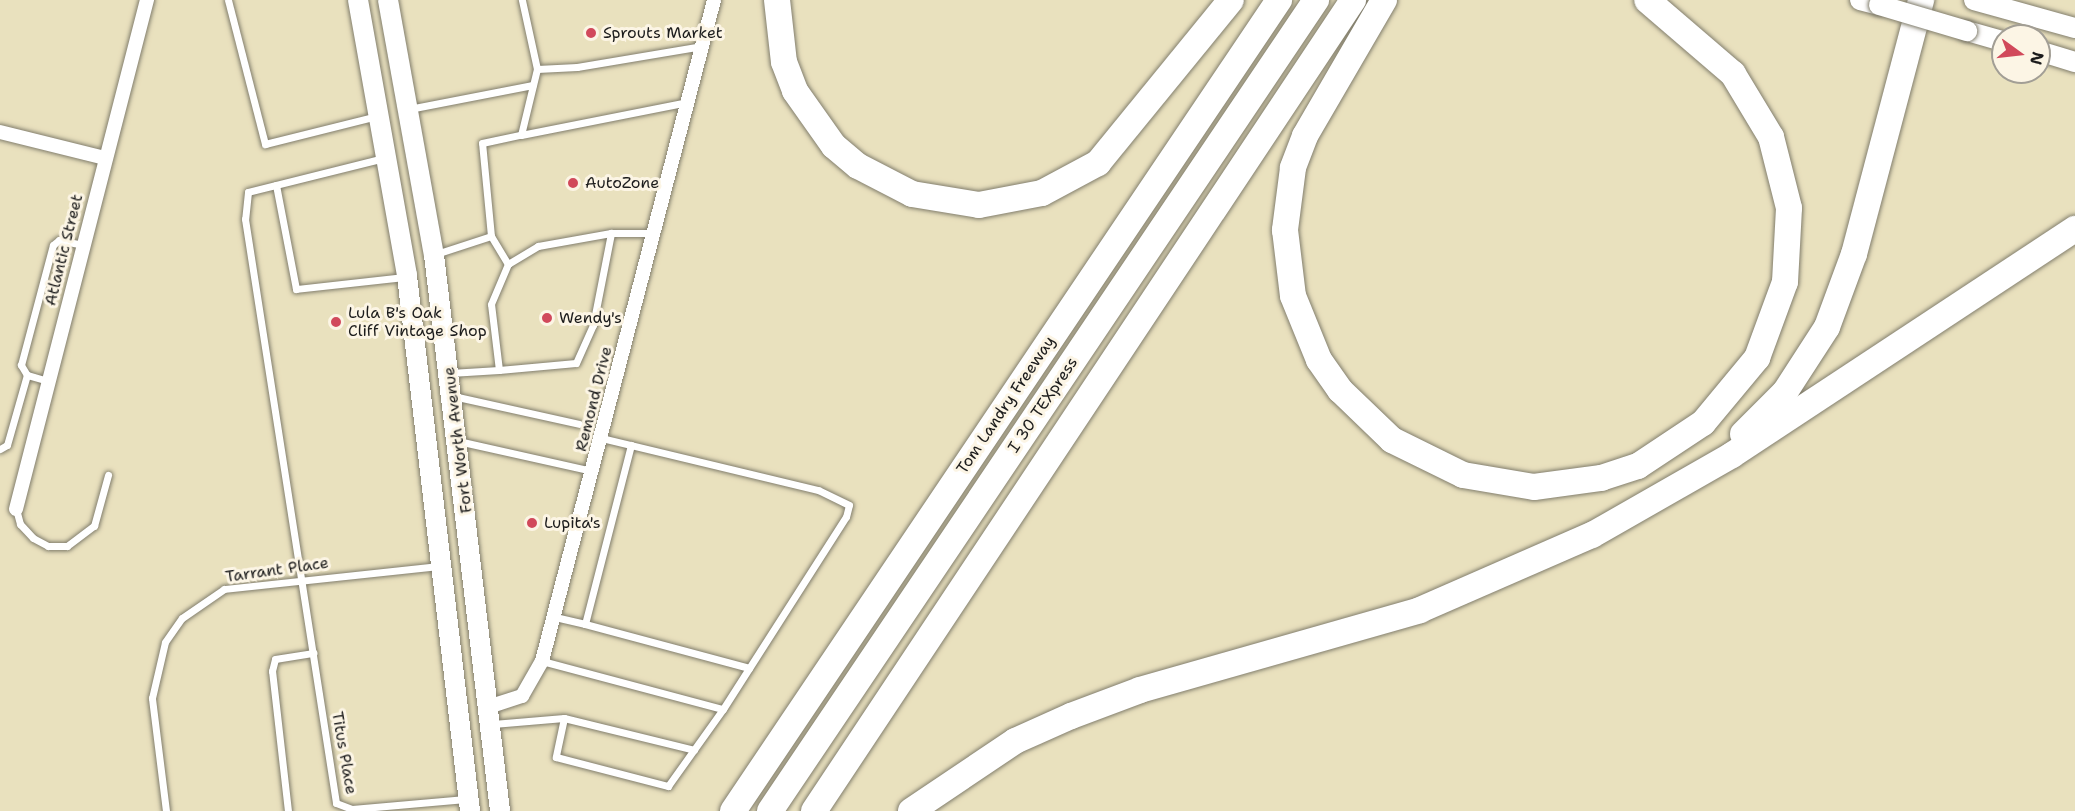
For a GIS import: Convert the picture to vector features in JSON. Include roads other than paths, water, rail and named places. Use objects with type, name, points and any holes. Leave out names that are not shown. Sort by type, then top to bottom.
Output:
[{"type":"highway","points":[[777,0],[784,62],[795,91],[834,146],[858,166],[912,195],[979,205],[1042,193],[1098,163],[1231,0]]},
{"type":"highway","name":"Tom Landry Freeway","points":[[733,811],[1279,0]]},
{"type":"highway","name":"I 30 TEXpress","points":[[770,811],[1316,0]]},
{"type":"highway","points":[[814,811],[1353,0]]},
{"type":"highway","points":[[1384,0],[1305,136],[1293,168],[1285,230],[1293,296],[1324,368],[1392,440],[1463,475],[1534,487],[1601,478],[1638,466],[1703,423],[1757,358],[1785,282],[1789,208],[1771,137],[1733,74],[1647,0]]},
{"type":"highway","points":[[1731,455],[1745,430],[1785,392],[1827,327],[1854,254],[1921,0]]},
{"type":"highway","points":[[911,811],[1015,741],[1071,716],[1140,690],[1360,630],[1478,588],[1592,535],[1731,455],[2075,229]]},
{"type":"main road","name":"Fort Worth Avenue","points":[[357,0],[388,157],[406,269],[469,805]]},
{"type":"main road","name":"Fort Worth Avenue","points":[[388,0],[434,255],[453,396],[500,811]]},
{"type":"main road","points":[[1974,0],[2075,28]]},
{"type":"main road","points":[[1869,2],[1991,38]]},
{"type":"main road","points":[[2051,55],[2075,62]]},
{"type":"main road","points":[[380,115],[409,109]]},
{"type":"main road","points":[[406,269],[434,255]]},
{"type":"main road","points":[[442,565],[472,561]]},
{"type":"main road","points":[[458,711],[489,716]]},
{"type":"street","name":"Atlantic Street","points":[[16,508],[147,0]]},
{"type":"street","name":"Remond Drive","points":[[489,716],[522,696],[542,661],[714,0]]},
{"type":"street","points":[[0,132],[105,158]]},
{"type":"lane","points":[[228,0],[265,144],[380,115]]},
{"type":"lane","points":[[521,135],[537,69],[522,0]]},
{"type":"lane","points":[[537,69],[577,68],[702,46]]},
{"type":"lane","points":[[409,109],[533,85]]},
{"type":"lane","points":[[508,264],[490,236],[482,143],[687,102]]},
{"type":"lane","points":[[388,157],[276,185],[296,289],[406,269]]},
{"type":"lane","name":"Titus Place","points":[[276,185],[248,192],[245,219],[303,578],[336,803],[352,809],[469,805]]},
{"type":"lane","points":[[450,373],[576,363],[593,325],[611,233]]},
{"type":"lane","points":[[499,370],[491,304],[508,264],[538,246],[611,233],[654,233]]},
{"type":"lane","points":[[434,255],[490,236]]},
{"type":"lane","points":[[48,381],[27,375],[21,365],[53,245],[59,240],[83,245]]},
{"type":"lane","points":[[0,449],[7,445],[27,375]]},
{"type":"lane","points":[[453,396],[579,424]]},
{"type":"lane","points":[[564,718],[556,757],[658,786],[668,786],[723,709],[849,505],[818,490],[601,438]]},
{"type":"lane","points":[[458,441],[592,471]]},
{"type":"lane","points":[[585,624],[631,445]]},
{"type":"lane","points":[[16,508],[20,524],[33,538],[48,546],[68,546],[94,526],[108,475]]},
{"type":"lane","name":"Tarrant Place","points":[[166,811],[152,698],[165,642],[182,618],[224,589],[303,578],[442,565]]},
{"type":"lane","points":[[555,617],[749,668]]},
{"type":"lane","points":[[288,811],[272,671],[275,659],[314,654]]},
{"type":"lane","points":[[542,661],[723,709]]},
{"type":"lane","points":[[489,716],[564,718],[694,750]]},
{"type":"place","name":"Sprouts Market","points":[[591,33]]},
{"type":"place","name":"AutoZone","points":[[573,183]]},
{"type":"place","name":"Wendy's","points":[[547,318]]},
{"type":"place","name":"Lula B's Oak Cliff Vintage Shop","points":[[336,322]]},
{"type":"place","name":"Lupita's","points":[[532,523]]}]
